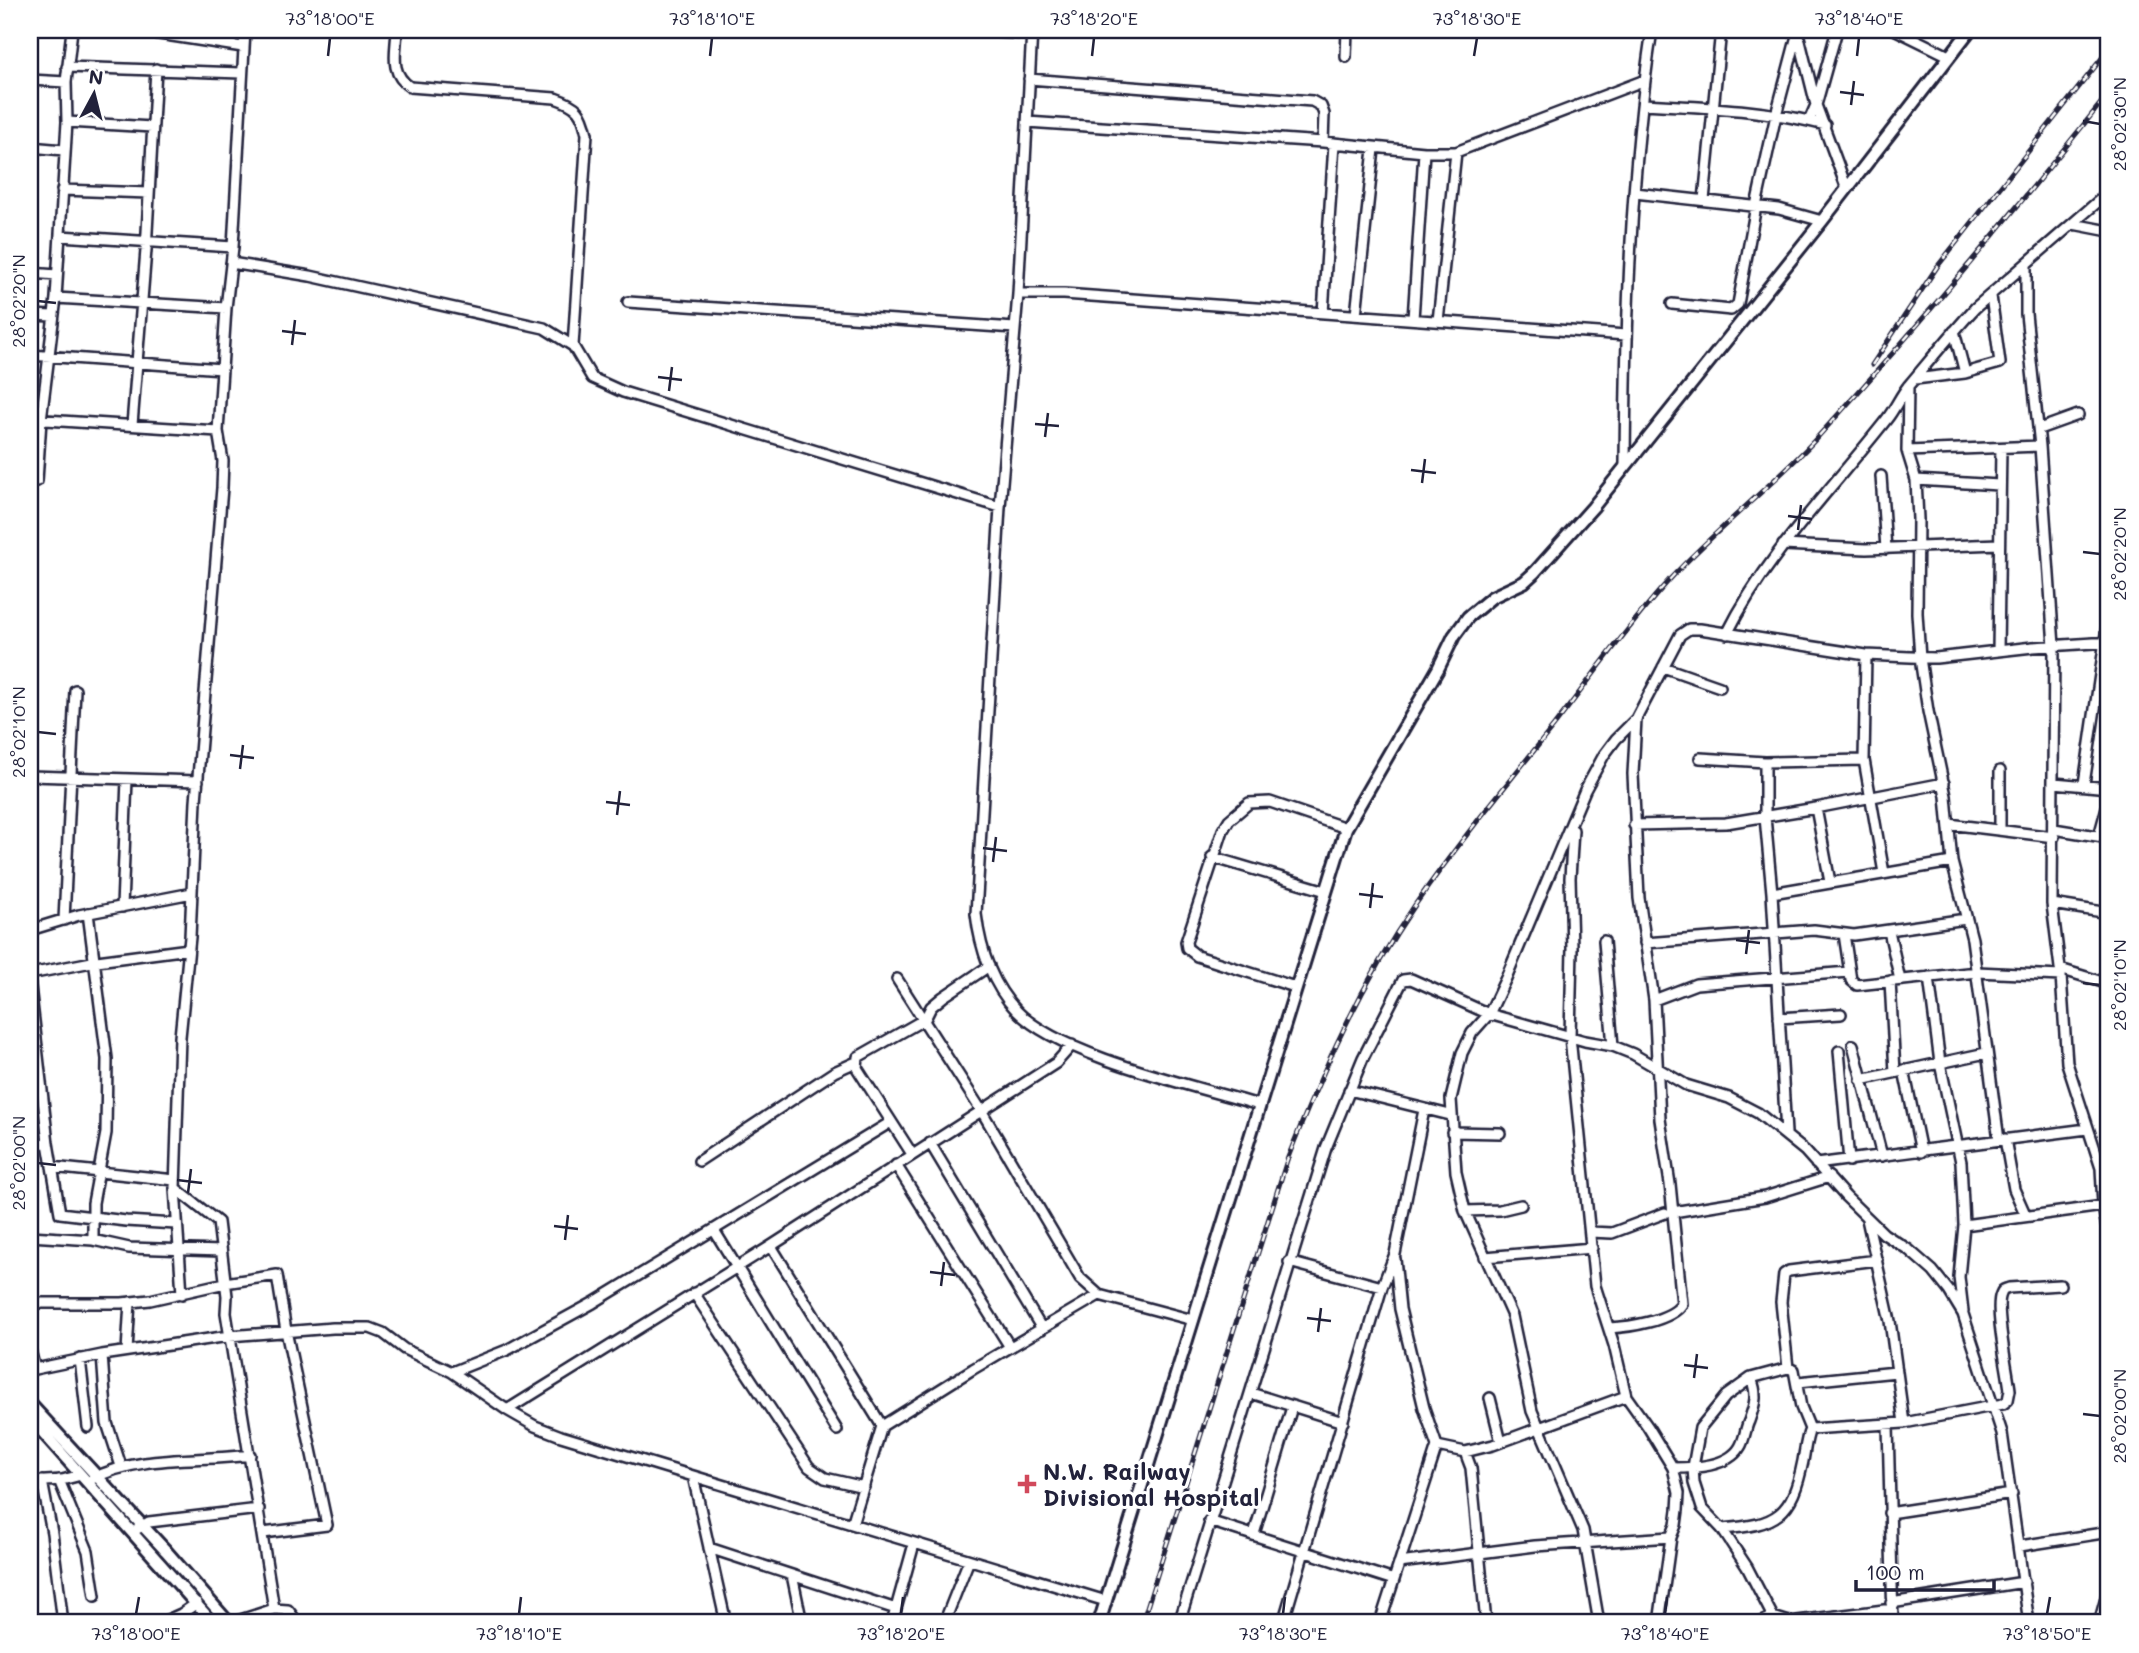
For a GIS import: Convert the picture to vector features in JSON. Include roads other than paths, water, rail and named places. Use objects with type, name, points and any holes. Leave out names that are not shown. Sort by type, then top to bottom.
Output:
[{"type":"street","points":[[37,481],[41,420],[56,298],[67,122],[66,82],[72,30]]},
{"type":"street","points":[[182,1294],[177,1251],[175,1184],[180,1037],[189,949],[198,781],[222,488],[223,461],[218,431],[226,308],[232,263],[245,30]]},
{"type":"street","points":[[397,30],[396,70],[399,80],[410,87],[555,98],[573,104],[583,116],[587,134],[573,346]]},
{"type":"street","points":[[962,30],[1032,32],[1018,294],[1000,507],[976,914],[978,933],[989,966],[1004,995],[1017,1012],[1046,1032],[1119,1063],[1259,1105]]},
{"type":"street","points":[[1346,57],[1347,30]]},
{"type":"street","points":[[1625,466],[1626,335],[1644,80],[1652,30]]},
{"type":"street","points":[[1704,200],[1721,30]]},
{"type":"street","points":[[1809,121],[1837,30]]},
{"type":"street","points":[[1896,30],[1950,56]]},
{"type":"street","points":[[1099,1623],[1346,828],[1438,669],[1454,636],[1468,617],[1492,597],[1517,586],[1535,572],[1593,508],[1970,30]]},
{"type":"street","points":[[1798,31],[1816,105],[1847,188]]},
{"type":"street","points":[[1672,304],[1731,310],[1740,299],[1756,206],[1798,31]]},
{"type":"street","points":[[146,32],[243,47]]},
{"type":"street","points":[[67,67],[241,74]]},
{"type":"street","points":[[132,425],[156,69]]},
{"type":"street","points":[[1029,79],[1312,101],[1321,106],[1324,114],[1322,142]]},
{"type":"street","points":[[30,80],[66,82]]},
{"type":"street","points":[[1027,122],[1322,142],[1374,149],[1456,152],[1644,80]]},
{"type":"street","points":[[1643,104],[1714,107],[1825,125]]},
{"type":"street","points":[[67,122],[152,127]]},
{"type":"street","points":[[1323,313],[1335,144]]},
{"type":"street","points":[[30,147],[64,150]]},
{"type":"street","points":[[1356,315],[1374,149]]},
{"type":"street","points":[[1413,319],[1424,152]]},
{"type":"street","points":[[1438,321],[1456,152]]},
{"type":"street","points":[[62,190],[149,193]]},
{"type":"street","points":[[1727,634],[1760,576],[1783,545],[1888,418],[1911,383],[1954,331],[1975,308],[2109,191]]},
{"type":"street","points":[[1635,193],[1779,209],[1822,221]]},
{"type":"street","points":[[2073,224],[2109,231]]},
{"type":"street","points":[[60,236],[233,247]]},
{"type":"street","points":[[232,263],[310,276],[544,328],[573,346],[592,378],[622,392],[1000,507]]},
{"type":"street","points":[[2026,266],[2026,314],[2039,429],[2054,646],[2052,904],[2061,973],[2067,1063],[2087,1129],[2105,1167],[2103,1206],[2109,1239]]},
{"type":"street","points":[[30,273],[57,275]]},
{"type":"street","points":[[1018,294],[1065,294],[1626,335]]},
{"type":"street","points":[[1911,383],[2000,363],[1991,296]]},
{"type":"street","points":[[56,298],[226,308]]},
{"type":"street","points":[[628,302],[1015,328]]},
{"type":"street","points":[[30,315],[53,316]]},
{"type":"street","points":[[1954,331],[1965,373]]},
{"type":"street","points":[[30,355],[222,369]]},
{"type":"street","points":[[1911,383],[1907,451],[1916,480],[1920,658],[1928,711],[1944,783],[1952,862],[1977,972],[1986,1053],[2002,1139],[2012,1181],[2026,1216]]},
{"type":"street","points":[[2039,429],[2078,415]]},
{"type":"street","points":[[30,419],[218,431]]},
{"type":"street","points":[[1907,451],[2040,446]]},
{"type":"street","points":[[1998,651],[2001,447]]},
{"type":"street","points":[[1881,476],[1886,549]]},
{"type":"street","points":[[1916,480],[1999,485]]},
{"type":"street","points":[[1783,545],[1886,549],[1999,544]]},
{"type":"street","points":[[2084,785],[2109,613]]},
{"type":"street","points":[[1599,1623],[1586,1542],[1532,1411],[1512,1316],[1465,1211],[1456,1172],[1450,1115],[1454,1082],[1462,1053],[1472,1032],[1489,1014],[1506,978],[1585,790],[1604,755],[1636,719],[1680,635],[1689,629],[1866,655],[1920,658],[2106,643]]},
{"type":"street","points":[[1866,655],[1864,760],[1884,873]]},
{"type":"street","points":[[1663,667],[1720,687]]},
{"type":"street","points":[[64,920],[75,690]]},
{"type":"street","points":[[1609,1328],[1658,1318],[1682,1304],[1669,1213],[1660,1119],[1658,1037],[1639,898],[1634,825],[1633,743],[1636,719]]},
{"type":"street","points":[[1700,758],[1765,762],[1864,760]]},
{"type":"street","points":[[1765,762],[1765,817],[1786,1133]]},
{"type":"street","points":[[2000,771],[2000,829]]},
{"type":"street","points":[[30,776],[198,781]]},
{"type":"street","points":[[122,907],[128,779]]},
{"type":"street","points":[[1634,825],[1726,823],[1944,783]]},
{"type":"street","points":[[2054,783],[2109,788]]},
{"type":"street","points":[[1949,824],[2104,837],[2109,800]]},
{"type":"street","points":[[1295,987],[1197,956],[1187,948],[1186,942],[1212,857],[1229,820],[1249,803],[1270,802],[1346,828]]},
{"type":"street","points":[[1816,808],[1830,882]]},
{"type":"street","points":[[1573,821],[1570,878],[1570,1037],[1598,1300],[1609,1328],[1626,1396],[1673,1468],[1679,1493],[1659,1623]]},
{"type":"street","points":[[1212,857],[1326,891]]},
{"type":"street","points":[[1772,892],[1952,862]]},
{"type":"street","points":[[30,930],[88,913],[192,893]]},
{"type":"street","points":[[2052,904],[2109,913]]},
{"type":"street","points":[[88,913],[107,1059],[106,1133],[92,1218],[93,1240]]},
{"type":"street","points":[[1645,943],[1828,930],[1844,934],[1889,931],[1966,919]]},
{"type":"street","points":[[1889,931],[1895,980],[1899,1071],[1921,1152]]},
{"type":"street","points":[[1844,934],[1851,980],[1857,985],[1977,972],[2061,973],[2109,984]]},
{"type":"street","points":[[1604,941],[1613,1046]]},
{"type":"street","points":[[30,974],[95,961],[189,949]]},
{"type":"street","points":[[912,1154],[857,1068],[858,1057],[925,1020],[931,1007],[989,966]]},
{"type":"street","points":[[1654,1000],[1696,984],[1849,972]]},
{"type":"street","points":[[1929,977],[1940,1063],[1958,1145],[1964,1224],[1959,1265],[1963,1314],[2002,1433],[2029,1623]]},
{"type":"street","points":[[897,979],[982,1110],[1071,1265],[1088,1286],[1099,1295],[1193,1320]]},
{"type":"street","points":[[1179,1623],[1326,1148],[1349,1090],[1403,980],[1420,982],[1489,1014],[1613,1046],[1633,1054],[1686,1084],[1729,1098],[1758,1113],[1805,1150],[1884,1234],[1909,1250],[1933,1271],[1963,1314]]},
{"type":"street","points":[[30,986],[48,1143],[60,1213],[176,1224]]},
{"type":"street","points":[[1779,1018],[1841,1014]]},
{"type":"street","points":[[507,1410],[771,1246],[1056,1063],[1072,1045]]},
{"type":"street","points":[[1853,1045],[1882,1156]]},
{"type":"street","points":[[1839,1051],[1849,1161]]},
{"type":"street","points":[[1861,1080],[1986,1053]]},
{"type":"street","points":[[699,1161],[834,1072],[856,1062]]},
{"type":"street","points":[[1349,1090],[1450,1115]]},
{"type":"street","points":[[1283,1623],[1382,1287],[1395,1254],[1424,1110]]},
{"type":"street","points":[[452,1372],[507,1350],[593,1303],[891,1122]]},
{"type":"street","points":[[1816,1164],[2087,1129]]},
{"type":"street","points":[[1451,1132],[1500,1133]]},
{"type":"street","points":[[30,1144],[48,1143]]},
{"type":"street","points":[[930,1143],[1042,1329]]},
{"type":"street","points":[[896,1165],[1010,1347]]},
{"type":"street","points":[[52,1167],[175,1184],[218,1222],[229,1336],[274,1609]]},
{"type":"street","points":[[1590,1233],[1612,1233],[1669,1213],[1765,1198],[1829,1177]]},
{"type":"street","points":[[1465,1211],[1500,1210],[1521,1205]]},
{"type":"street","points":[[1964,1224],[2103,1206]]},
{"type":"street","points":[[1867,1217],[1890,1321],[1905,1423]]},
{"type":"street","points":[[714,1230],[837,1430]]},
{"type":"street","points":[[30,1236],[93,1240],[129,1248],[221,1251]]},
{"type":"street","points":[[771,1246],[882,1426]]},
{"type":"street","points":[[1485,1257],[1592,1248]]},
{"type":"street","points":[[1380,1623],[1437,1446],[1424,1408],[1400,1309],[1395,1278],[1395,1254]]},
{"type":"street","points":[[1788,1367],[1781,1302],[1784,1274],[1788,1271],[1877,1260]]},
{"type":"street","points":[[1289,1262],[1382,1287]]},
{"type":"street","points":[[30,1304],[130,1302],[277,1275],[286,1331],[327,1525],[262,1533]]},
{"type":"street","points":[[1810,1429],[1905,1423],[1992,1407],[2008,1400],[2010,1390],[1999,1309],[2000,1295],[2010,1288],[2060,1284]]},
{"type":"street","points":[[694,1293],[809,1467],[825,1478],[864,1487]]},
{"type":"street","points":[[852,1524],[882,1426],[1099,1295]]},
{"type":"street","points":[[127,1351],[130,1302]]},
{"type":"street","points":[[30,1350],[32,1369],[102,1355],[229,1336],[370,1328],[383,1333],[415,1355],[452,1372],[535,1426],[561,1436],[1106,1601]]},
{"type":"street","points":[[102,1355],[107,1423],[121,1466]]},
{"type":"street","points":[[80,1359],[89,1427]]},
{"type":"street","points":[[1722,1530],[1757,1525],[1781,1515],[1791,1502],[1798,1484],[1810,1429],[1801,1407],[1794,1370],[1788,1367],[1751,1378],[1726,1396],[1704,1421],[1698,1434],[1693,1467],[1694,1483],[1702,1508],[1722,1530],[1747,1567],[1773,1617]]},
{"type":"street","points":[[1798,1382],[1896,1372]]},
{"type":"street","points":[[1673,1468],[1722,1461],[1740,1447],[1755,1404],[1756,1391],[1751,1378]]},
{"type":"street","points":[[1251,1393],[1343,1422]]},
{"type":"street","points":[[1437,1446],[1465,1452],[1626,1396]]},
{"type":"street","points":[[1490,1398],[1500,1442]]},
{"type":"street","points":[[30,1404],[88,1478]]},
{"type":"street","points":[[1254,1534],[1293,1407]]},
{"type":"street","points":[[30,1418],[230,1623],[274,1609],[288,1610],[298,1623]]},
{"type":"street","points":[[1888,1425],[1893,1623]]},
{"type":"street","points":[[1465,1452],[1471,1468],[1486,1623]]},
{"type":"street","points":[[30,1482],[88,1478],[121,1466],[168,1459],[250,1455]]},
{"type":"street","points":[[693,1476],[726,1623]]},
{"type":"street","points":[[59,1480],[88,1551],[95,1596]]},
{"type":"street","points":[[42,1481],[52,1533],[63,1623]]},
{"type":"street","points":[[1889,1513],[2012,1494]]},
{"type":"street","points":[[137,1529],[149,1522],[259,1509]]},
{"type":"street","points":[[1209,1521],[1394,1580]]},
{"type":"street","points":[[137,1529],[213,1623]]},
{"type":"street","points":[[2020,1546],[2109,1532]]},
{"type":"street","points":[[1399,1563],[1586,1542],[1671,1537]]},
{"type":"street","points":[[892,1623],[914,1544]]},
{"type":"street","points":[[709,1548],[897,1609]]},
{"type":"street","points":[[944,1623],[969,1560]]},
{"type":"street","points":[[792,1575],[802,1623]]},
{"type":"street","points":[[1759,1623],[1773,1617],[1789,1622],[2024,1582]]},
{"type":"street","points":[[2099,1623],[2109,1587]]},
{"type":"street","points":[[161,1623],[197,1603]]},
{"type":"railway","points":[[1872,365],[1937,267],[2109,49]]},
{"type":"railway","points":[[1142,1623],[1287,1160],[1344,1029],[1395,935],[1465,837],[1655,596],[1706,543],[1797,459],[1852,399],[1964,270],[2109,93]]},
{"type":"place","name":"N.W. Railway Divisional Hospital","points":[[1027,1484]]}]
